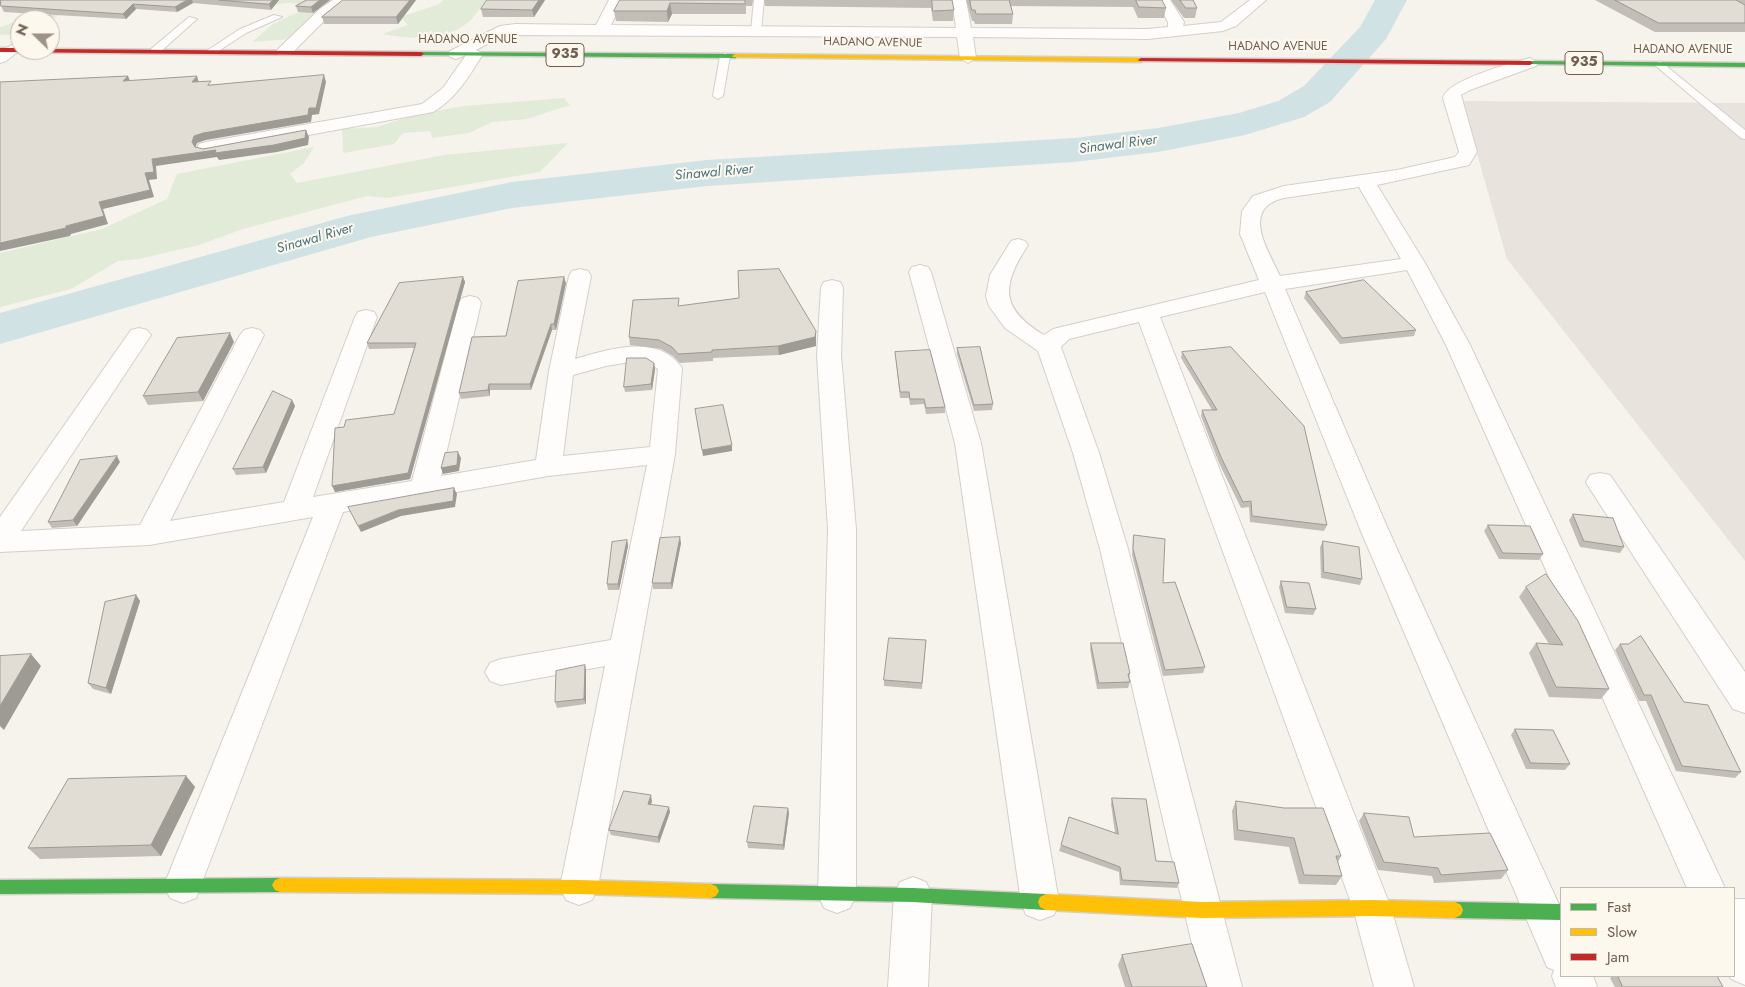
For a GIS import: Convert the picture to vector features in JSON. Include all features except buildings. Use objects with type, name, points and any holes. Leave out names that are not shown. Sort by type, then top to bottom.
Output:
[{"type":"main road","name":"HADANO AVENUE","points":[[4,53],[155,51],[1745,65]]},
{"type":"main road","points":[[0,887],[182,885],[579,887],[837,895],[913,895],[1202,910],[1372,908],[1552,912]]},
{"type":"street","points":[[284,52],[326,11],[343,0]]},
{"type":"street","points":[[602,29],[616,0]]},
{"type":"street","points":[[959,0],[968,58]]},
{"type":"street","points":[[1163,0],[1176,22],[1175,31]]},
{"type":"street","points":[[456,54],[505,30],[602,29],[1148,34],[1223,26],[1231,23],[1259,0]]},
{"type":"street","points":[[206,148],[427,108],[444,99],[451,91],[474,54]]},
{"type":"street","points":[[1530,63],[1464,86],[1453,93],[1452,98],[1468,152],[1462,161],[1365,180],[1283,193],[1262,199],[1252,208],[1249,219],[1250,234],[1303,354],[1374,530],[1552,912],[1560,948]]},
{"type":"street","points":[[1365,180],[1414,263],[1458,346],[1706,887]]},
{"type":"street","points":[[1018,245],[1005,267],[998,284],[997,294],[1001,307],[1016,325],[1038,342],[1049,347]]},
{"type":"street","points":[[1222,987],[1114,549],[1086,453],[1049,347],[1050,342],[1061,334],[1271,284],[1414,263]]},
{"type":"street","points":[[920,272],[968,443],[1040,902]]},
{"type":"street","points":[[548,467],[561,371],[580,276]]},
{"type":"street","points":[[832,286],[827,317],[830,381],[840,470],[842,529],[837,895]]},
{"type":"street","points":[[424,488],[470,303]]},
{"type":"street","points":[[1147,314],[1372,908],[1394,987]]},
{"type":"street","points":[[295,509],[366,317]]},
{"type":"street","points":[[0,541],[139,335]]},
{"type":"street","points":[[150,536],[252,335]]},
{"type":"street","points":[[561,371],[613,357],[635,354],[651,354],[667,361],[670,368],[662,454],[579,887]]},
{"type":"street","points":[[0,541],[150,536],[295,509],[332,505],[548,467],[662,454]]},
{"type":"street","points":[[1600,482],[1745,699]]},
{"type":"street","points":[[182,885],[332,505]]},
{"type":"street","points":[[501,672],[625,650]]},
{"type":"street","points":[[908,987],[913,895]]},
{"type":"street","points":[[1735,947],[1745,965]]},
{"type":"lane","points":[[756,31],[759,0]]},
{"type":"lane","points":[[210,52],[243,30],[277,17]]},
{"type":"lane","points":[[155,51],[192,19]]},
{"type":"lane","points":[[718,96],[725,56]]},
{"type":"lane","points":[[1660,64],[1745,136]]},
{"type":"shaded area","points":[[1462,101],[1745,103],[1745,561],[1507,259]]},
{"type":"green space","points":[[65,0],[75,4],[60,14],[60,10],[45,10]]},
{"type":"green space","points":[[266,0],[333,0],[290,39],[252,42],[273,24],[307,8],[302,5],[286,3],[264,8]]},
{"type":"green space","points":[[443,0],[487,0],[469,22],[447,34],[414,38],[382,34],[408,25],[401,17],[439,4]]},
{"type":"green space","points":[[10,24],[10,34],[0,35],[0,27]]},
{"type":"green space","points":[[564,98],[570,105],[527,119],[492,122],[469,133],[432,138],[430,131],[403,133],[394,144],[343,153],[342,129],[377,127],[414,115],[464,106]]},
{"type":"green space","points":[[568,143],[540,172],[387,198],[367,196],[243,229],[199,245],[139,259],[118,261],[71,289],[0,307],[0,253],[102,229],[167,199],[177,174],[314,147],[304,163],[290,174],[297,183],[444,155]]},
{"type":"waterway","name":"Sinawal River","points":[[0,329],[363,225],[512,195],[707,173],[1074,150],[1158,140],[1245,123],[1291,109],[1317,94],[1374,32],[1391,0]]},
{"type":"traffic: fast","points":[[421,54],[735,56]]},
{"type":"traffic: fast","points":[[1530,63],[1745,65]]},
{"type":"traffic: fast","points":[[0,887],[280,885]]},
{"type":"traffic: fast","points":[[711,891],[913,895],[1046,902]]},
{"type":"traffic: fast","points":[[1455,910],[1560,912]]},
{"type":"traffic: slow","points":[[735,56],[1141,60]]},
{"type":"traffic: slow","points":[[280,885],[579,887],[711,891]]},
{"type":"traffic: slow","points":[[1046,902],[1202,910],[1372,908],[1455,910]]},
{"type":"traffic: jam","points":[[0,50],[421,54]]},
{"type":"traffic: jam","points":[[1141,60],[1530,63]]}]
